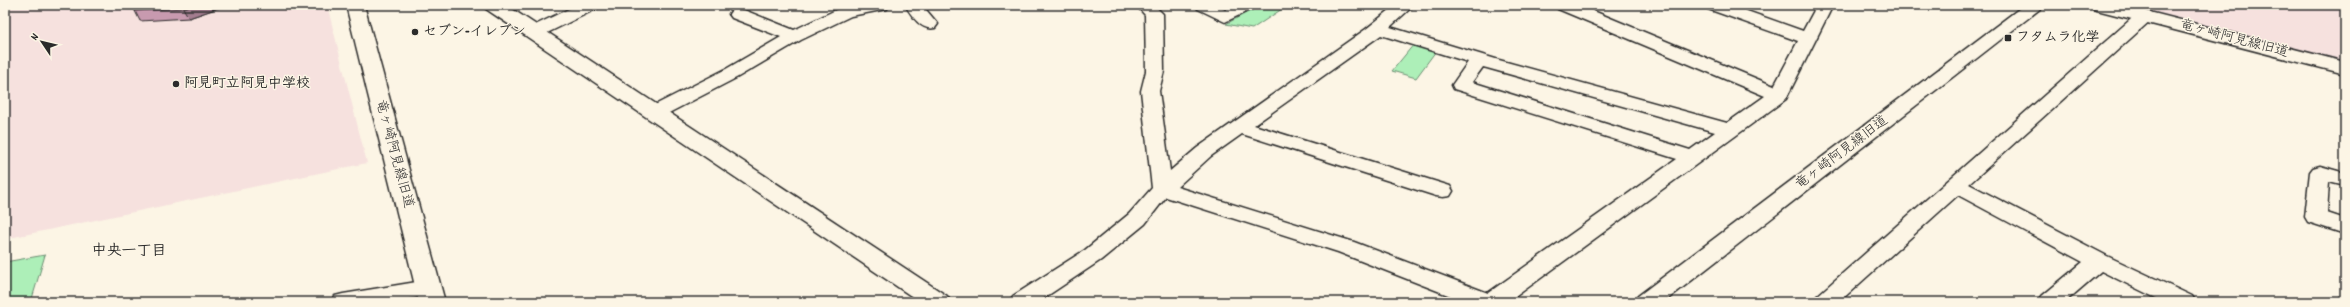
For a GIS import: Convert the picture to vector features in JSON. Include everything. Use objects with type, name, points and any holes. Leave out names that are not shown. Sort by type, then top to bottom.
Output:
[{"type":"street","name":"竜ヶ崎阿見線旧道","points":[[355,5],[430,295]]},
{"type":"street","points":[[493,5],[656,112],[938,302]]},
{"type":"street","points":[[535,32],[590,5]]},
{"type":"street","points":[[656,112],[732,73],[795,36],[846,12],[881,5]]},
{"type":"street","points":[[913,5],[929,24]]},
{"type":"street","points":[[1144,5],[1154,14],[1155,71],[1150,90],[1162,189]]},
{"type":"street","points":[[1204,5],[1225,17],[1246,5]]},
{"type":"street","points":[[1022,302],[1093,255],[1137,218],[1162,189],[1204,152],[1377,28],[1406,5]]},
{"type":"street","points":[[1564,5],[1779,94]]},
{"type":"street","points":[[1714,5],[1809,39]]},
{"type":"street","points":[[1162,189],[1346,247],[1490,302],[1779,94],[1809,39],[1825,5]]},
{"type":"street","name":"竜ヶ崎阿見線旧道","points":[[1647,302],[2036,5]]},
{"type":"street","name":"竜ヶ崎阿見線旧道","points":[[2100,5],[2345,68]]},
{"type":"street","points":[[738,14],[795,36]]},
{"type":"street","points":[[1825,302],[1957,186],[2145,16]]},
{"type":"street","points":[[1377,28],[1478,60],[1730,130]]},
{"type":"street","points":[[1478,60],[1461,85],[1692,157]]},
{"type":"street","points":[[1239,127],[1443,191]]},
{"type":"street","points":[[2345,180],[2320,172],[2316,217],[2345,227]]},
{"type":"street","points":[[1957,186],[2099,261],[2184,302]]},
{"type":"street","points":[[2050,302],[2099,261]]},
{"type":"street","points":[[343,302],[430,295]]},
{"type":"shaded area","name":"阿見町立阿見中学校","points":[[5,5],[327,5],[367,163],[5,239]]},
{"type":"shaded area","name":"フタムラ化学","points":[[2132,5],[2345,5],[2345,61],[2131,6]]},
{"type":"green space","points":[[1260,5],[1288,5],[1252,29],[1226,24]]},
{"type":"green space","points":[[1414,44],[1436,51],[1416,78],[1392,71]]},
{"type":"green space","points":[[45,255],[31,302],[5,302],[5,262]]},
{"type":"building","points":[[135,5],[193,5],[183,8],[135,11]]},
{"type":"place","name":"セブン-イレブン","points":[[415,32]]},
{"type":"place","name":"フタムラ化学","points":[[2008,38]]},
{"type":"place","name":"阿見町立阿見中学校","points":[[176,84]]},
{"type":"district","name":"中央一丁目","points":[[129,252]]}]
